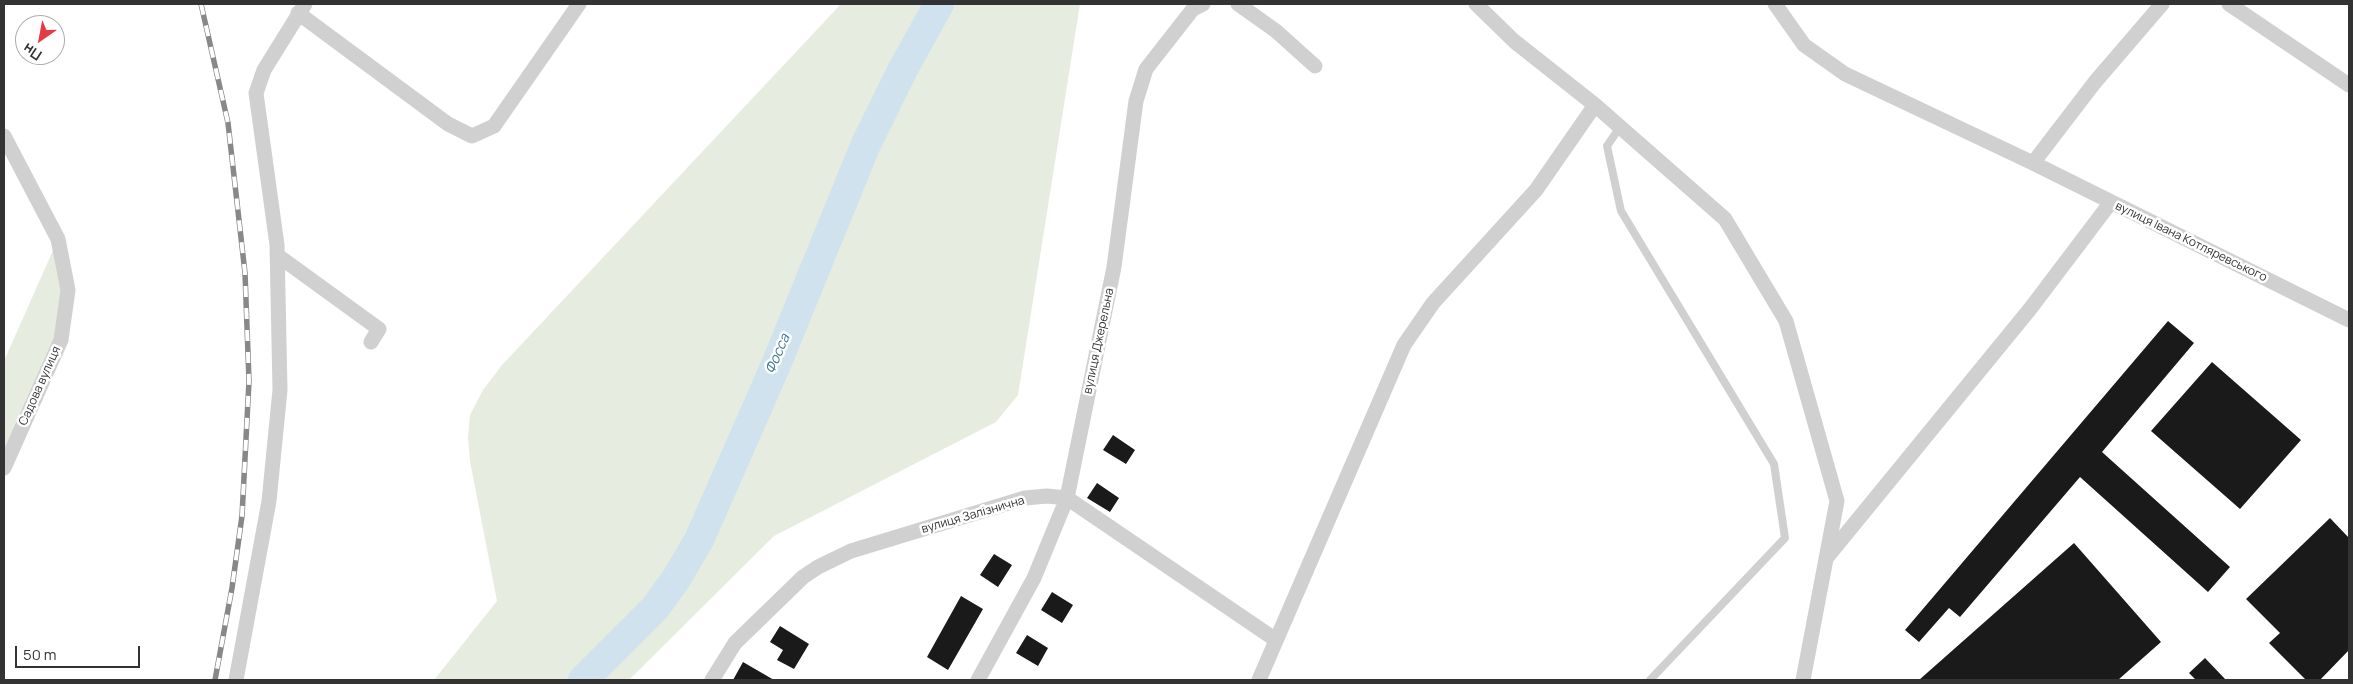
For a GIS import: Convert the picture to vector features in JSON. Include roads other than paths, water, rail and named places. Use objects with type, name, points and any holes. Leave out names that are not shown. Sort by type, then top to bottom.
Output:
[{"type":"street","points":[[236,680],[269,501],[280,390],[277,254],[256,93],[264,70],[301,8],[448,124],[472,136],[494,126],[579,4]]},
{"type":"street","name":"вулиця Джерельна","points":[[978,680],[1034,578],[1067,498],[1114,266],[1136,101],[1146,69],[1193,9],[1203,4]]},
{"type":"street","points":[[1238,4],[1276,31],[1315,66]]},
{"type":"street","points":[[1476,4],[1514,42],[1595,106],[1725,219],[1786,321],[1837,502],[1803,680]]},
{"type":"street","name":"вулиця Івана Котляревського","points":[[1775,4],[1804,45],[1845,74],[2033,163],[2349,320]]},
{"type":"street","points":[[2033,163],[2094,82],[2162,4]]},
{"type":"street","points":[[2229,4],[2349,85]]},
{"type":"street","points":[[1259,680],[1404,344],[1433,304],[1536,190],[1595,106]]},
{"type":"street","name":"Садова вулиця","points":[[4,136],[58,239],[68,290],[61,340],[4,468]]},
{"type":"street","points":[[1826,558],[2030,309],[2111,202]]},
{"type":"street","points":[[277,254],[379,329],[372,342]]},
{"type":"street","name":"вулиця Залізнична","points":[[712,680],[734,643],[747,630],[803,577],[835,558],[1025,498],[1047,496],[1067,498]]},
{"type":"street","points":[[1067,498],[1276,640]]},
{"type":"lane","points":[[1620,128],[1607,146],[1621,211],[1774,464],[1784,538],[1650,680]]},
{"type":"waterway","name":"Фосса","points":[[583,680],[655,608],[676,579],[699,540],[775,367],[866,144],[903,69],[939,4]]},
{"type":"railway","points":[[201,4],[228,123],[245,273],[249,381],[242,516],[232,588],[215,680]]}]
